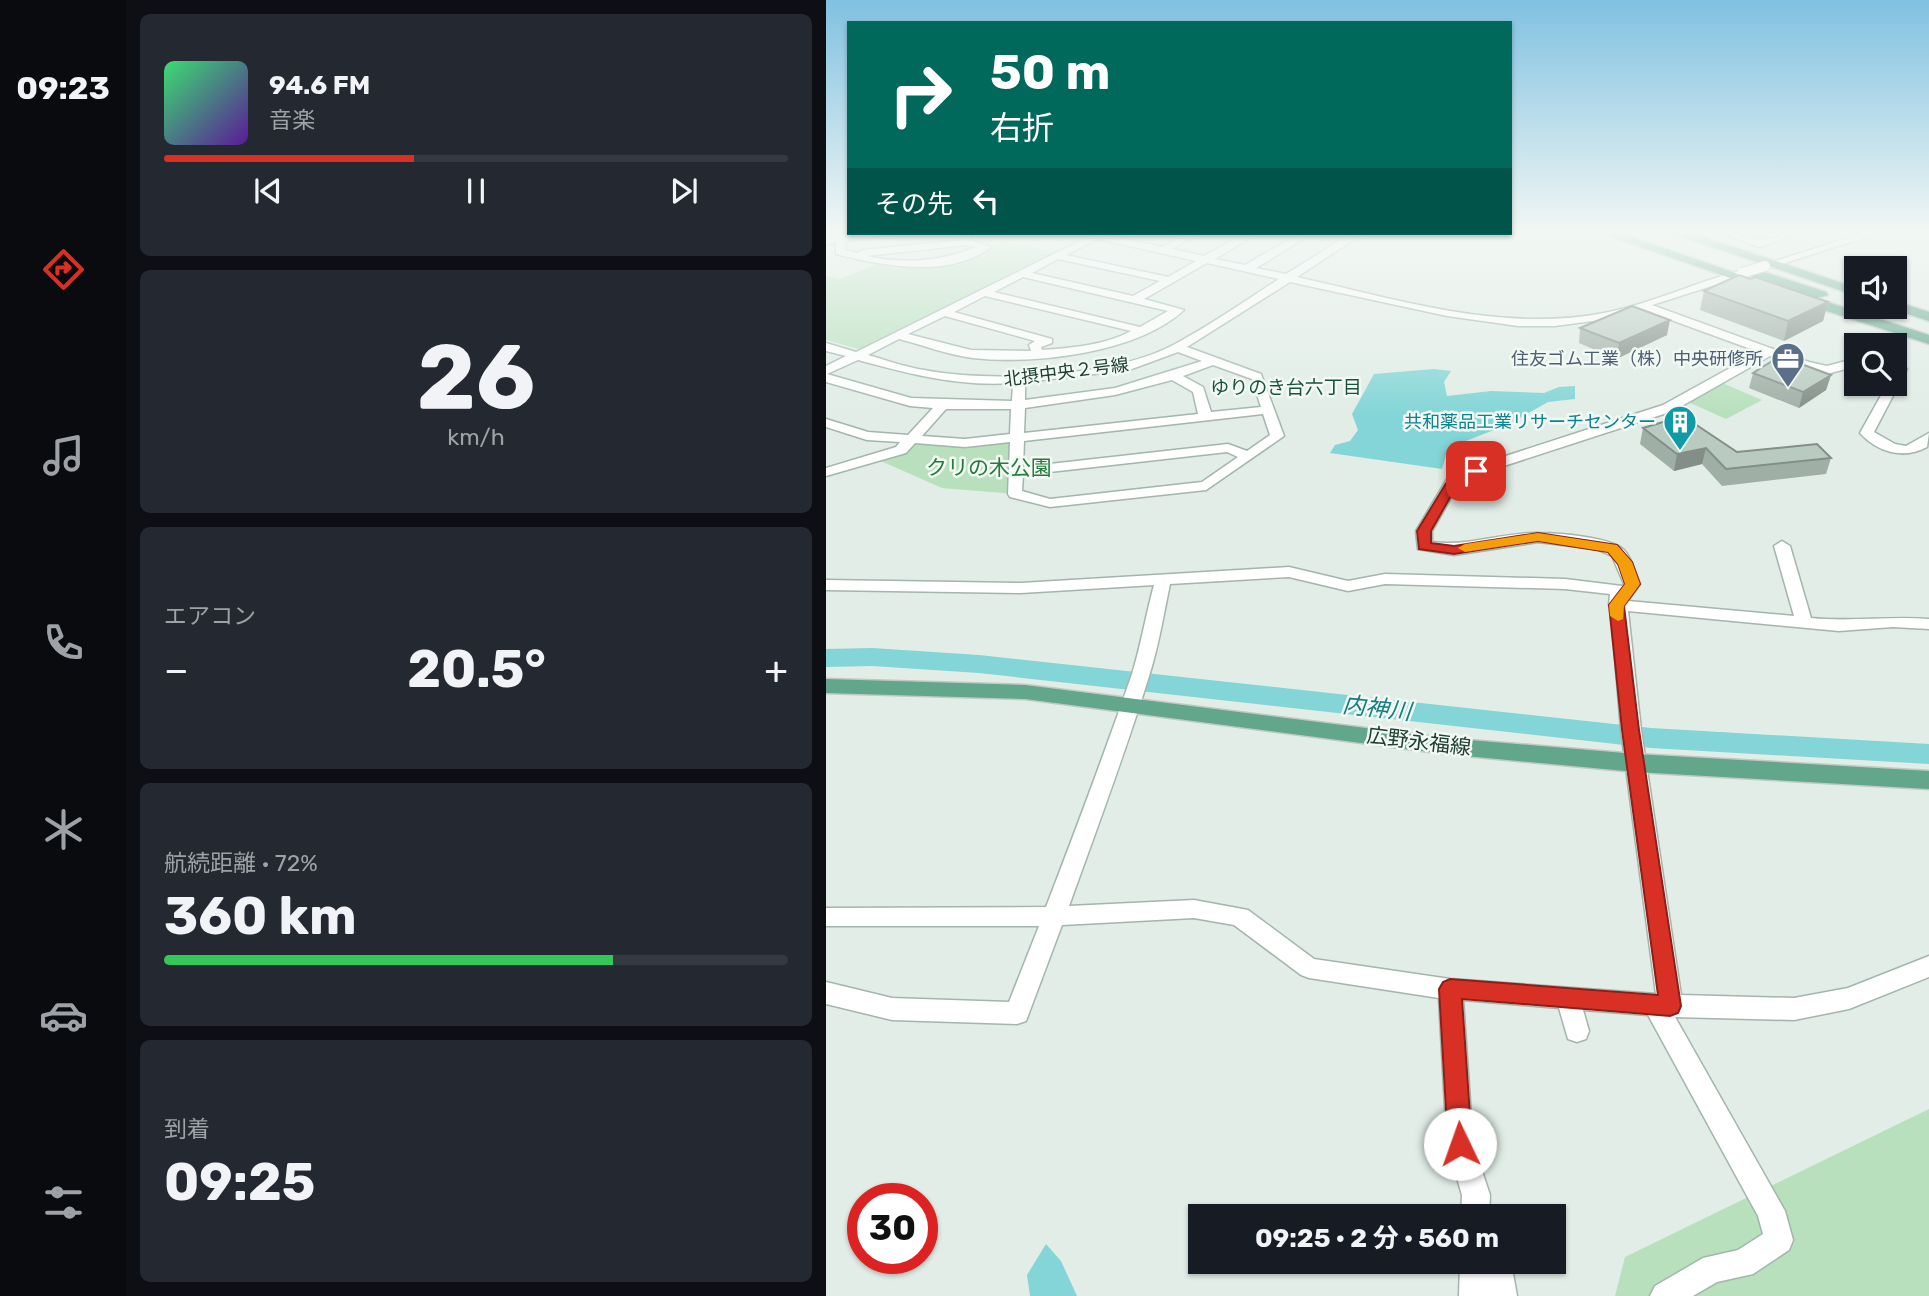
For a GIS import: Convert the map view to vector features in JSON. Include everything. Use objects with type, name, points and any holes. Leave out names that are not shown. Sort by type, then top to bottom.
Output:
[{"type":"main road","points":[[1795,293],[1929,340]]},
{"type":"main road","points":[[1816,293],[1929,331]]},
{"type":"main road","points":[[1907,309],[1929,317]]},
{"type":"main road","points":[[1907,318],[1929,325]]},
{"type":"main road","name":"広野永福線","points":[[826,686],[997,691],[1129,703],[1446,746],[1929,780]]},
{"type":"street","points":[[826,371],[979,293]]},
{"type":"street","points":[[988,293],[1144,331]]},
{"type":"street","points":[[897,335],[971,354],[1037,354],[1103,346],[1144,331],[1178,310],[1105,293]]},
{"type":"street","points":[[1134,300],[1145,293]]},
{"type":"street","name":"北摂中央２号線","points":[[826,347],[951,379],[1019,380],[1129,366],[1178,348],[1264,293]]},
{"type":"street","points":[[1358,293],[1463,317],[1508,322],[1586,320],[1681,293]]},
{"type":"street","points":[[1643,306],[1768,353],[1827,370],[1844,365]]},
{"type":"street","points":[[943,312],[1048,341],[1035,345],[1037,354]]},
{"type":"street","points":[[1019,380],[1015,494],[1050,503],[1206,486],[1277,436],[1256,377],[1178,348]]},
{"type":"street","points":[[1617,605],[1632,584],[1625,562],[1612,548],[1538,537],[1454,550],[1434,549],[1424,546],[1424,531],[1455,477],[1668,408],[1768,353]]},
{"type":"street","points":[[826,378],[910,402],[981,407],[1123,391],[1175,377],[1213,361]]},
{"type":"street","points":[[1175,377],[1199,390],[1205,417]]},
{"type":"street","points":[[1887,396],[1867,433],[1878,443],[1901,452],[1921,447],[1929,437]]},
{"type":"street","points":[[826,472],[901,450],[943,405]]},
{"type":"street","points":[[826,424],[867,436],[965,443],[1268,410]]},
{"type":"street","points":[[1016,472],[1228,448],[1249,456]]},
{"type":"street","points":[[1782,546],[1804,623]]},
{"type":"street","points":[[826,585],[1009,588],[1289,572],[1348,586],[1385,579],[1564,584],[1618,590],[1617,605],[1663,1005],[1770,1211],[1779,1240],[1743,1264],[1713,1268],[1665,1296]]},
{"type":"street","points":[[826,993],[892,1009],[1017,1013],[1119,743],[1129,703],[1141,673],[1163,580]]},
{"type":"street","points":[[1617,605],[1804,623],[1929,624]]},
{"type":"street","points":[[826,917],[1052,915],[1195,909],[1240,917],[1309,968],[1450,989],[1663,1005],[1794,1009],[1849,998],[1929,966]]},
{"type":"street","points":[[1450,989],[1460,1144],[1477,1204]]},
{"type":"street","points":[[1568,998],[1577,1031]]},
{"type":"street","points":[[1474,1274],[1474,1296]]},
{"type":"street","points":[[1499,1274],[1502,1296]]},
{"type":"green space","points":[[826,293],[972,293],[859,349],[826,340]]},
{"type":"green space","points":[[1720,382],[1762,400],[1726,419],[1686,401]]},
{"type":"green space","name":"クリの木公園","points":[[1017,438],[1015,494],[942,488],[874,458],[901,450],[911,439],[965,443]]},
{"type":"green space","points":[[1929,1109],[1929,1296],[1615,1296],[1625,1257]]},
{"type":"water","points":[[1434,369],[1451,371],[1444,382],[1447,396],[1491,391],[1544,393],[1559,387],[1575,386],[1575,399],[1548,402],[1507,425],[1458,444],[1446,455],[1442,469],[1330,453],[1335,445],[1350,441],[1358,430],[1352,414],[1374,374]]},
{"type":"water","points":[[1046,1244],[1061,1261],[1077,1296],[1030,1296],[1027,1275]]},
{"type":"building","points":[[1711,293],[1803,293],[1828,302],[1788,321]]},
{"type":"building","points":[[1632,306],[1670,320],[1619,343],[1580,328]]},
{"type":"building","points":[[1780,356],[1831,375],[1803,392],[1753,373]]},
{"type":"building","points":[[1683,416],[1737,452],[1817,444],[1831,458],[1726,469],[1706,448],[1677,454],[1643,428]]},
{"type":"waterway","name":"内神川","points":[[826,658],[872,657],[979,664],[1651,738],[1929,754]]},
{"type":"slow traffic","points":[[1465,548],[1538,537],[1612,548],[1625,562],[1632,584],[1617,605],[1618,616]]},
{"type":"place","name":"住友ゴム工業（株）中央研修所","points":[[1788,389]]},
{"type":"place","name":"共和薬品工業リサーチセンター","points":[[1680,452]]},
{"type":"district","name":"ゆりのき台六丁目","points":[[1286,387]]},
{"type":"route","points":[[1460,1144],[1450,989],[1670,1006],[1631,730],[1617,605],[1632,584],[1625,562],[1612,548],[1538,537],[1454,550],[1424,546],[1422,536],[1427,524],[1455,477],[1476,471]]}]
